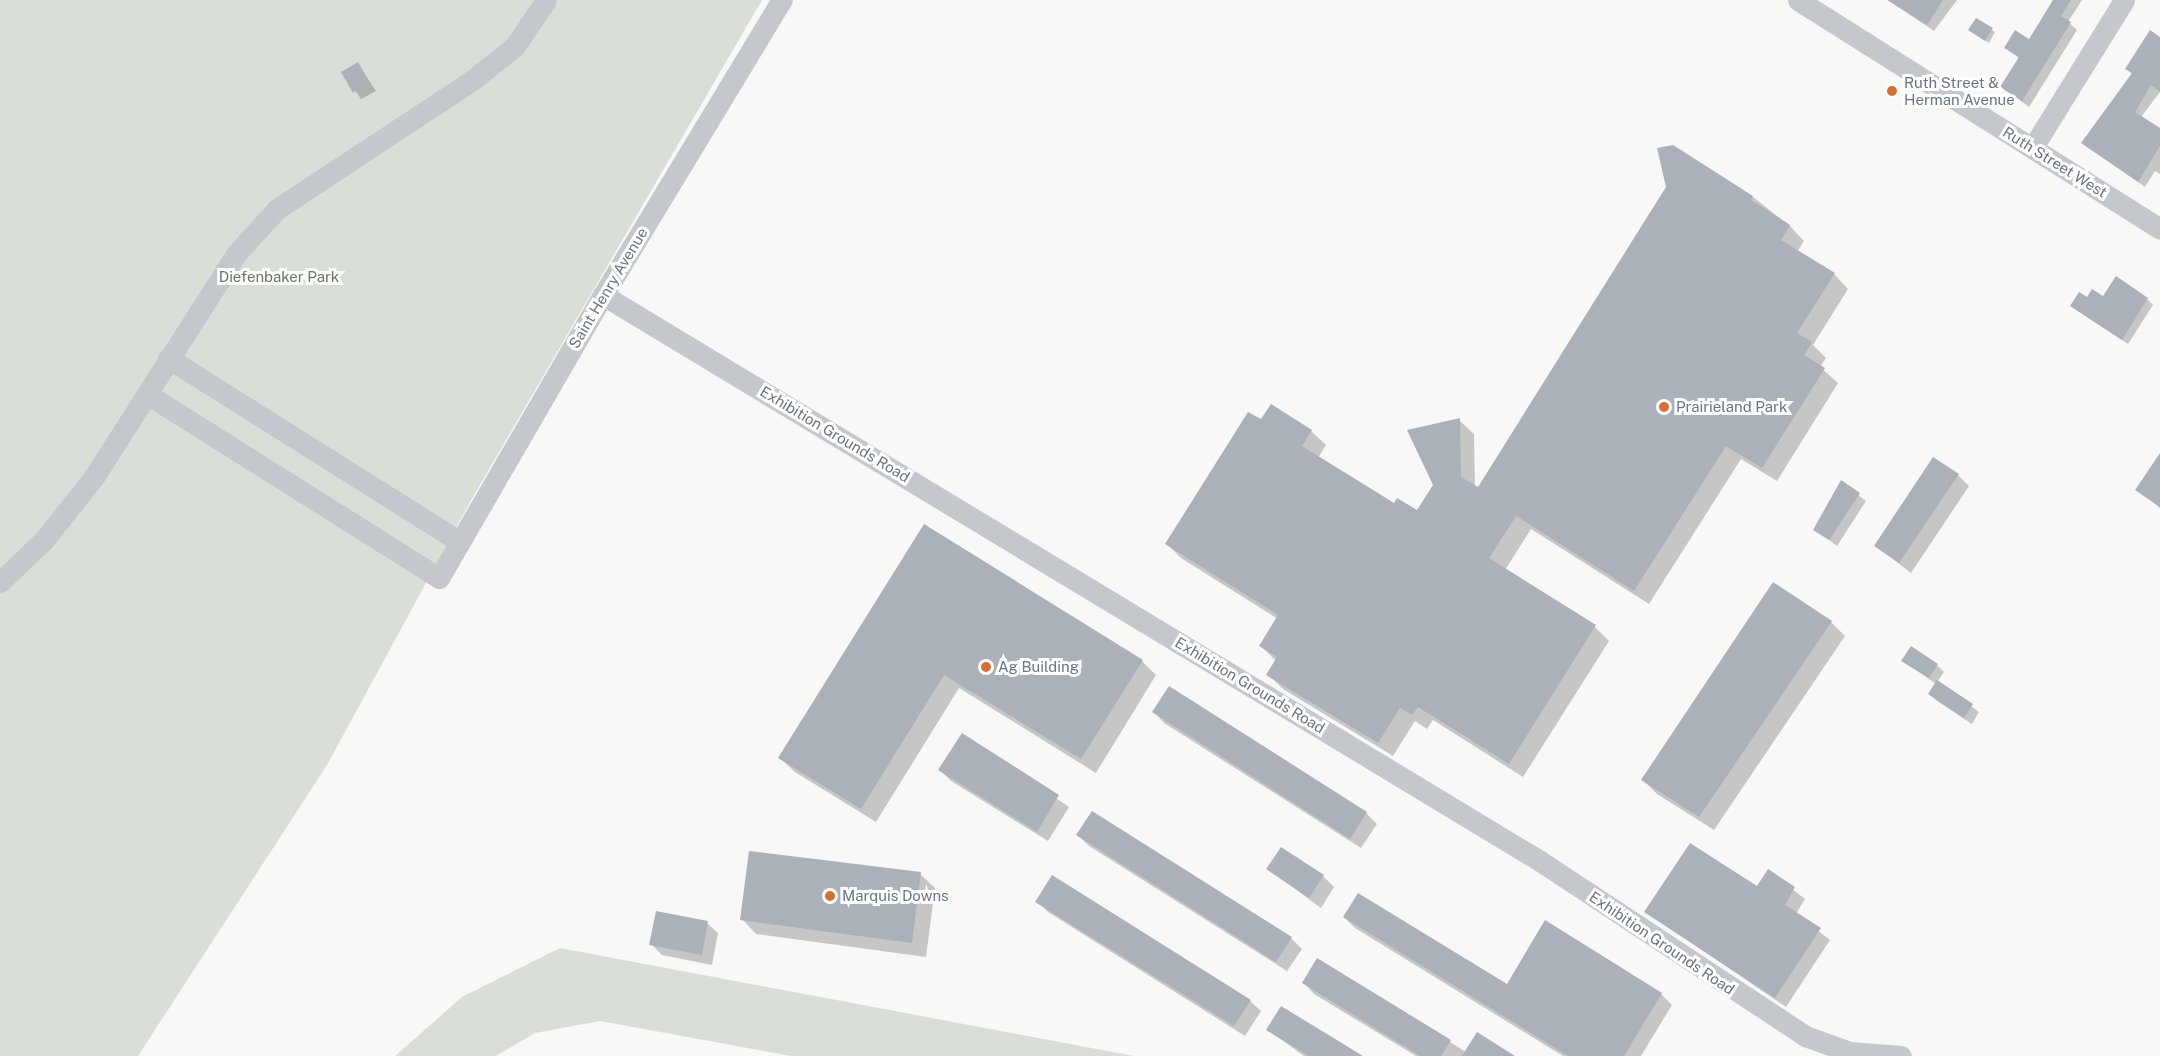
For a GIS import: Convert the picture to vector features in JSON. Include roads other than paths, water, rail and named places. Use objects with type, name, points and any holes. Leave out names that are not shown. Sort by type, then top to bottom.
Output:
[{"type":"street","points":[[0,582],[18,568],[67,512],[147,394],[236,254],[277,209],[474,79],[515,46],[546,0]]},
{"type":"street","name":"Saint Henry Avenue","points":[[147,394],[439,579],[603,295],[782,0]]},
{"type":"street","name":"Ruth Street West","points":[[1798,0],[1826,7],[2033,147],[2160,229]]},
{"type":"street","points":[[2033,147],[2124,0]]},
{"type":"street","name":"Exhibition Grounds Road","points":[[603,295],[1540,861],[1805,1036],[1850,1052],[1901,1056]]},
{"type":"street","points":[[168,358],[460,542]]},
{"type":"place","name":"Ruth Street & Herman Avenue","points":[[1892,91]]},
{"type":"place","name":"Prairieland Park","points":[[1664,407]]},
{"type":"place","name":"Ag Building","points":[[986,667]]},
{"type":"place","name":"Marquis Downs","points":[[830,896]]},
{"type":"park label","name":"Diefenbaker Park","points":[[279,277]]}]
